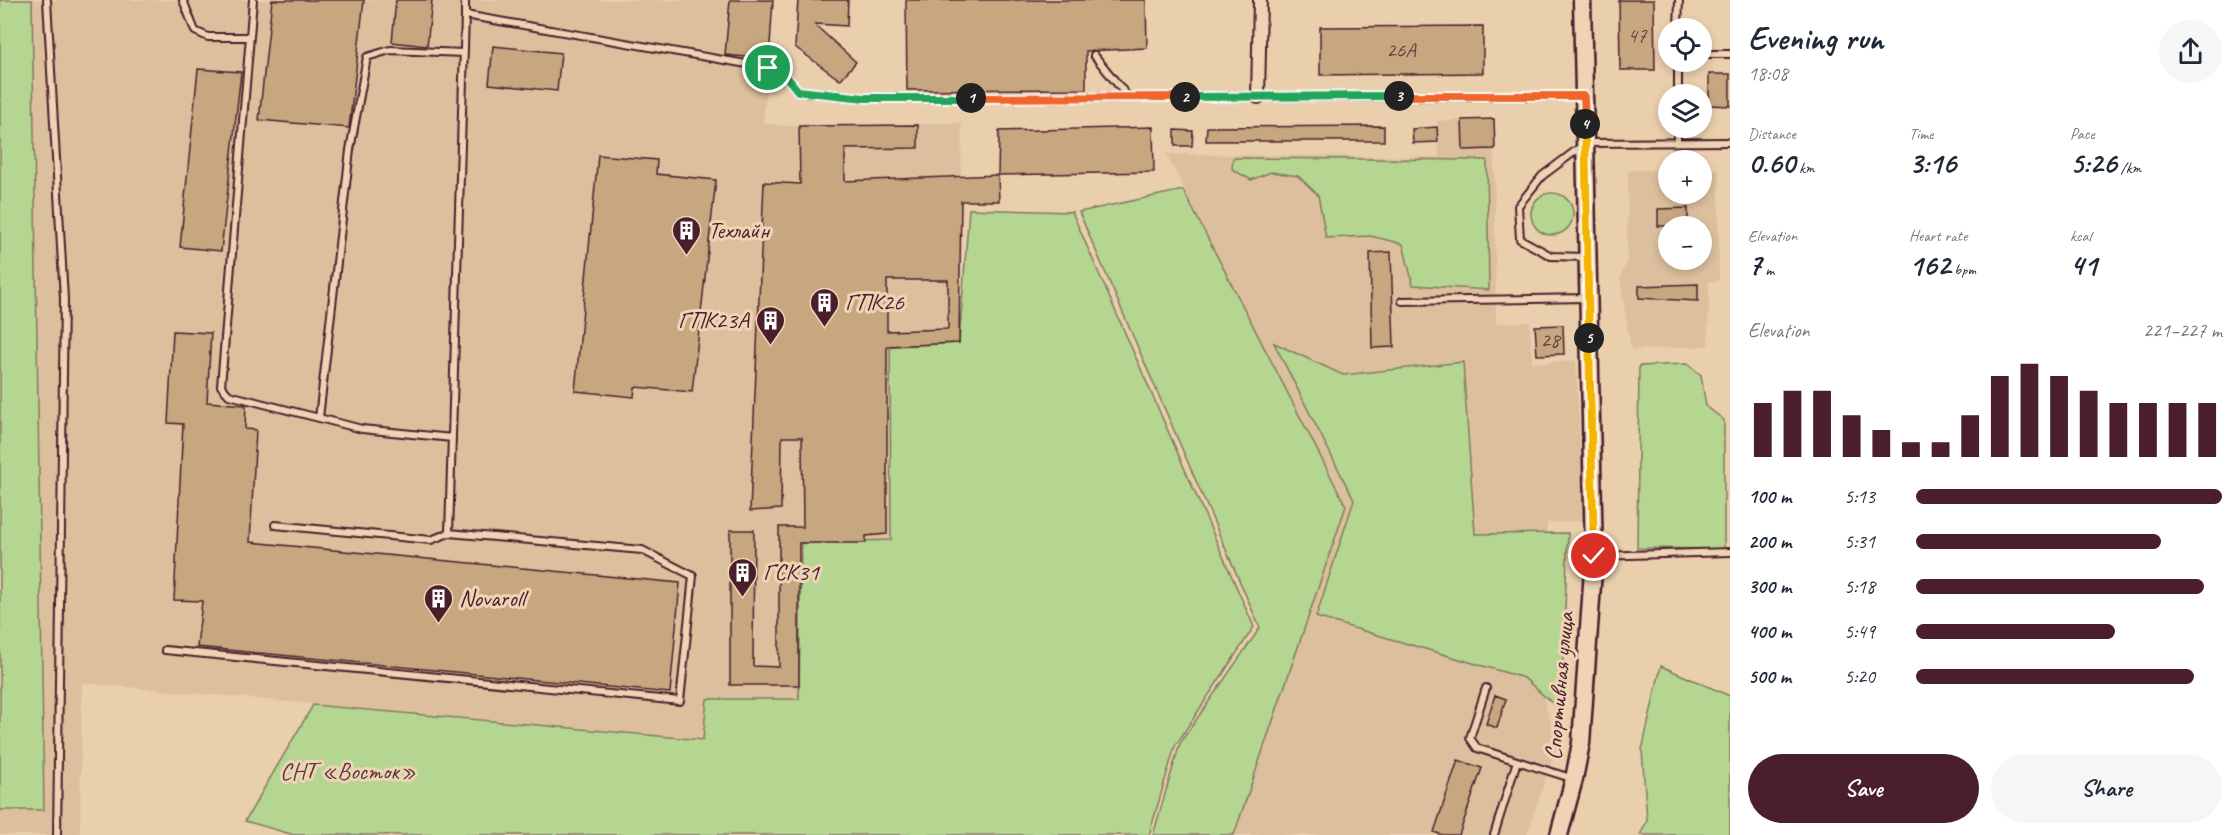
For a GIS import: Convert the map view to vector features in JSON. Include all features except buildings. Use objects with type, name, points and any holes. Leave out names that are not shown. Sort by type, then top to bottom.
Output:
[{"type":"street","points":[[1258,96],[1260,0]]},
{"type":"street","name":"Спортивная улица","points":[[1559,835],[1581,743],[1594,556],[1582,0]]},
{"type":"lane","points":[[47,0],[64,299],[57,835]]},
{"type":"lane","points":[[183,0],[195,31],[208,37],[250,37]]},
{"type":"lane","points":[[253,0],[221,386],[229,395],[362,429],[452,438]]},
{"type":"lane","points":[[449,533],[465,0]]},
{"type":"lane","points":[[1678,18],[1679,0]]},
{"type":"lane","points":[[465,15],[781,70],[798,91],[865,98],[1584,96]]},
{"type":"lane","points":[[319,418],[350,150],[368,57],[390,50],[464,53]]},
{"type":"lane","points":[[1712,54],[1730,54]]},
{"type":"lane","points":[[1094,55],[1128,98]]},
{"type":"lane","points":[[1588,257],[1551,256],[1520,239],[1518,206],[1542,176],[1586,142],[1730,142]]},
{"type":"lane","points":[[1402,302],[1588,298]]},
{"type":"lane","points":[[165,650],[680,701],[693,576],[642,550],[449,533],[431,540],[275,525]]},
{"type":"lane","points":[[1594,556],[1730,552]]},
{"type":"lane","points":[[1486,688],[1470,738],[1478,748],[1574,779]]},
{"type":"lane","points":[[1494,835],[1517,761]]},
{"type":"shaded area","points":[[0,0],[773,0],[763,123],[785,126],[962,123],[959,343],[890,346],[891,543],[801,543],[799,699],[708,699],[704,740],[82,683],[80,835],[0,835]]},
{"type":"shaded area","points":[[1494,119],[1496,323],[1530,322],[1532,363],[1576,361],[1584,521],[1547,523],[1538,678],[1557,745],[1527,835],[1234,835],[1346,506],[1166,154],[1439,157],[1437,121]]},
{"type":"shaded area","points":[[1628,170],[1658,170],[1658,204],[1712,204],[1712,170],[1719,170],[1719,281],[1709,282],[1708,346],[1631,350],[1620,279],[1627,260]]},
{"type":"green space","points":[[0,0],[32,0],[44,810],[0,810]]},
{"type":"green space","points":[[1233,158],[1487,160],[1489,290],[1413,285],[1403,244],[1371,236],[1326,238],[1318,195],[1298,176],[1271,172],[1251,180],[1232,169]]},
{"type":"green space","points":[[1183,190],[1346,506],[1234,835],[1153,835],[1180,743],[1260,628],[1079,212]]},
{"type":"green space","points":[[1552,193],[1567,199],[1573,214],[1567,229],[1552,235],[1537,229],[1531,214],[1537,199]]},
{"type":"green space","name":"СНТ «Восток»","points":[[969,209],[1072,212],[1254,627],[1175,746],[1149,835],[294,835],[245,821],[313,705],[703,740],[707,699],[799,699],[801,543],[891,540],[890,346],[959,343]]},
{"type":"green space","points":[[1274,343],[1343,375],[1463,362],[1475,534],[1568,533],[1561,711],[1524,678],[1316,617],[1354,500]]},
{"type":"green space","points":[[1687,364],[1701,375],[1706,406],[1724,420],[1724,549],[1637,548],[1639,366]]},
{"type":"green space","points":[[1661,666],[1730,696],[1730,835],[1640,835],[1647,821],[1642,750]]},
{"type":"place","name":"Техлайн","points":[[687,256]]},
{"type":"place","name":"ГПК26","points":[[824,328]]},
{"type":"place","name":"ГПК23А","points":[[770,346]]},
{"type":"place","name":"ГСК31","points":[[742,598]]},
{"type":"place","name":"Novaroll","points":[[438,624]]},
{"type":"route","points":[[768,68],[781,70],[798,91],[865,98],[1584,96],[1594,556]]}]
